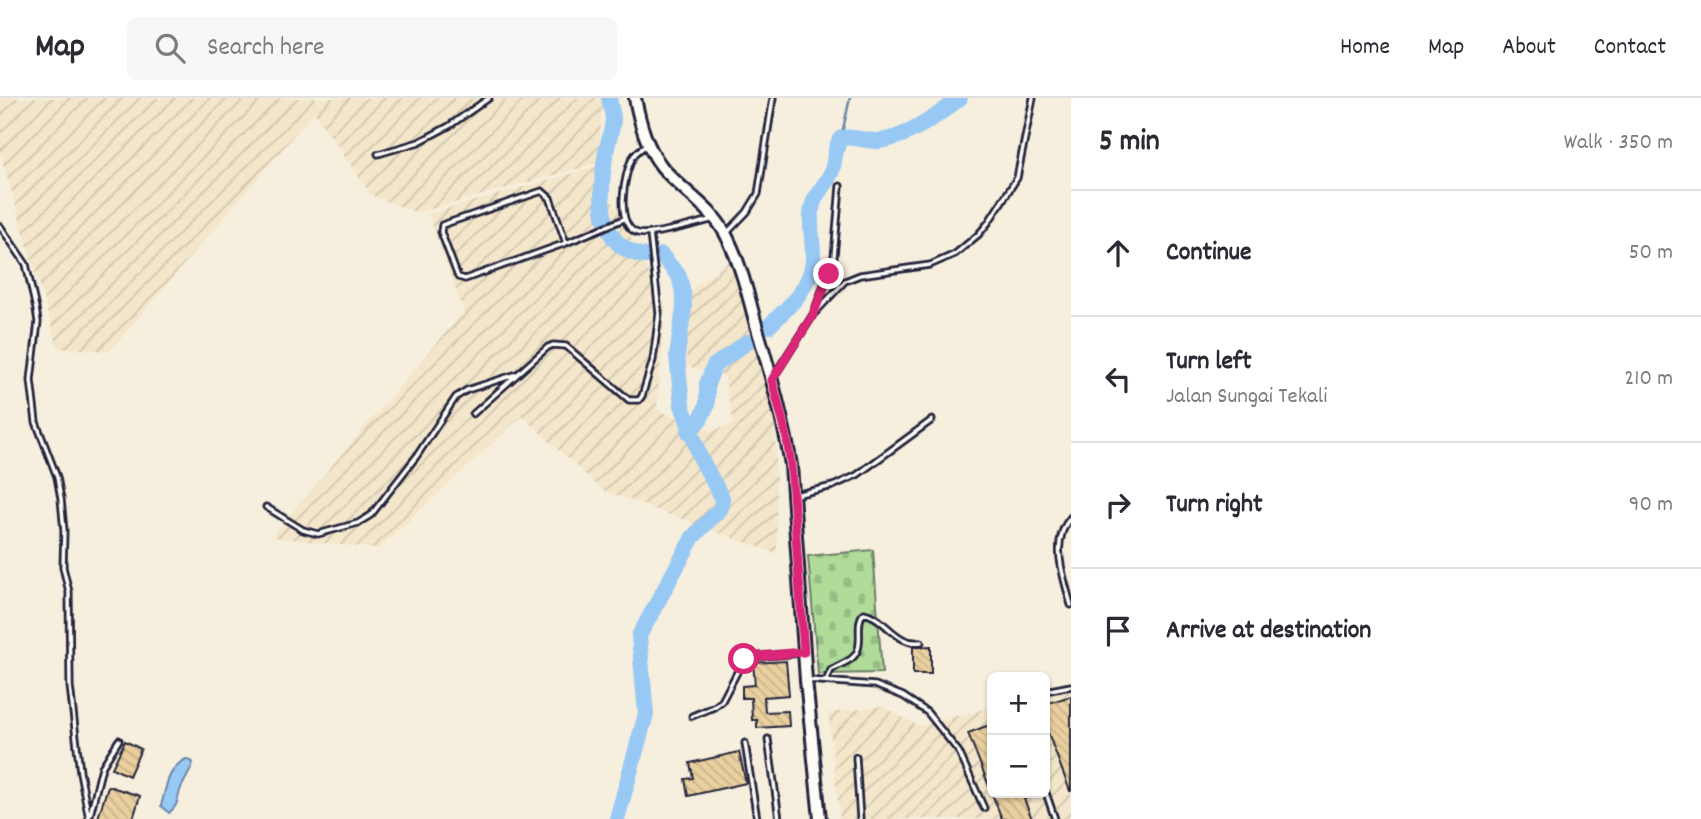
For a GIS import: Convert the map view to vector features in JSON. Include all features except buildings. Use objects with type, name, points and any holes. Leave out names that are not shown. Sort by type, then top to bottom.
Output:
[{"type":"street","points":[[635,98],[648,144],[664,169],[716,218],[726,234],[739,267],[786,433],[820,819]]},
{"type":"lane","points":[[378,154],[419,142],[449,127],[489,98]]},
{"type":"lane","points":[[726,234],[747,212],[758,194],[773,98]]},
{"type":"lane","points":[[772,380],[813,315],[845,281],[860,275],[930,265],[955,254],[978,235],[1017,178],[1033,98]]},
{"type":"lane","points":[[648,144],[636,153],[625,187],[624,219],[634,232],[650,234],[716,218]]},
{"type":"lane","points":[[813,315],[834,257],[840,186]]},
{"type":"lane","points":[[566,243],[550,198],[542,191],[447,222],[442,225],[441,232],[458,277],[462,279],[566,243],[624,219]]},
{"type":"lane","points":[[0,226],[26,264],[38,322],[31,380],[36,422],[57,477],[61,499],[64,567],[69,592],[70,686],[80,772],[89,819]]},
{"type":"lane","points":[[474,414],[553,345],[566,346],[629,400],[634,401],[642,396],[653,360],[659,313],[650,234]]},
{"type":"lane","points":[[265,507],[303,530],[318,534],[358,523],[371,514],[416,457],[456,397],[467,390],[519,374]]},
{"type":"lane","points":[[793,495],[833,486],[857,475],[932,420]]},
{"type":"lane","points":[[1071,517],[1064,526],[1059,547],[1071,605]]},
{"type":"lane","points":[[826,681],[831,670],[851,659],[858,651],[861,636],[860,615],[864,613],[871,614],[898,636],[911,642],[921,642]]},
{"type":"lane","points":[[692,716],[722,701],[744,659],[804,652]]},
{"type":"lane","points":[[806,680],[875,685],[902,696],[927,712],[959,752],[984,808]]},
{"type":"lane","points":[[1050,690],[1071,686]]},
{"type":"lane","points":[[768,739],[779,819]]},
{"type":"lane","points":[[89,819],[102,767],[119,740]]},
{"type":"lane","points":[[745,743],[757,819]]},
{"type":"lane","points":[[856,757],[860,819]]},
{"type":"lane","points":[[1048,798],[1055,819]]},
{"type":"shaded area","points":[[0,98],[603,99],[598,163],[417,213],[371,195],[314,112],[110,351],[58,348],[0,153]]},
{"type":"shaded area","points":[[595,167],[665,305],[657,410],[711,431],[734,424],[724,375],[686,366],[688,292],[730,261],[775,414],[777,554],[602,490],[522,416],[378,549],[271,537],[464,311],[428,214]]},
{"type":"shaded area","points":[[1071,688],[1071,819],[840,819],[828,713],[883,706],[918,726],[987,708],[987,798],[1050,798],[1050,693]]},
{"type":"green space","points":[[873,550],[882,673],[818,674],[808,556]]},
{"type":"water","points":[[186,759],[193,762],[192,766],[176,804],[169,813],[161,806],[166,786],[175,768]]},
{"type":"waterway","points":[[609,98],[613,120],[602,184],[604,216],[617,242],[629,251],[646,256]]},
{"type":"waterway","points":[[841,138],[850,98]]},
{"type":"waterway","points":[[769,326],[784,312],[808,279],[813,260],[812,208],[831,173],[841,138],[878,141],[899,136],[932,119],[960,98]]},
{"type":"waterway","points":[[617,819],[646,714],[639,636],[693,537],[721,508],[722,498],[700,457],[682,405],[677,356],[684,307],[683,293],[679,276],[661,255]]},
{"type":"waterway","points":[[689,432],[701,418],[707,405],[707,384],[714,366],[747,342]]},
{"type":"route","points":[[744,659],[804,652],[791,465],[786,433],[772,380],[813,315],[829,274]]}]
